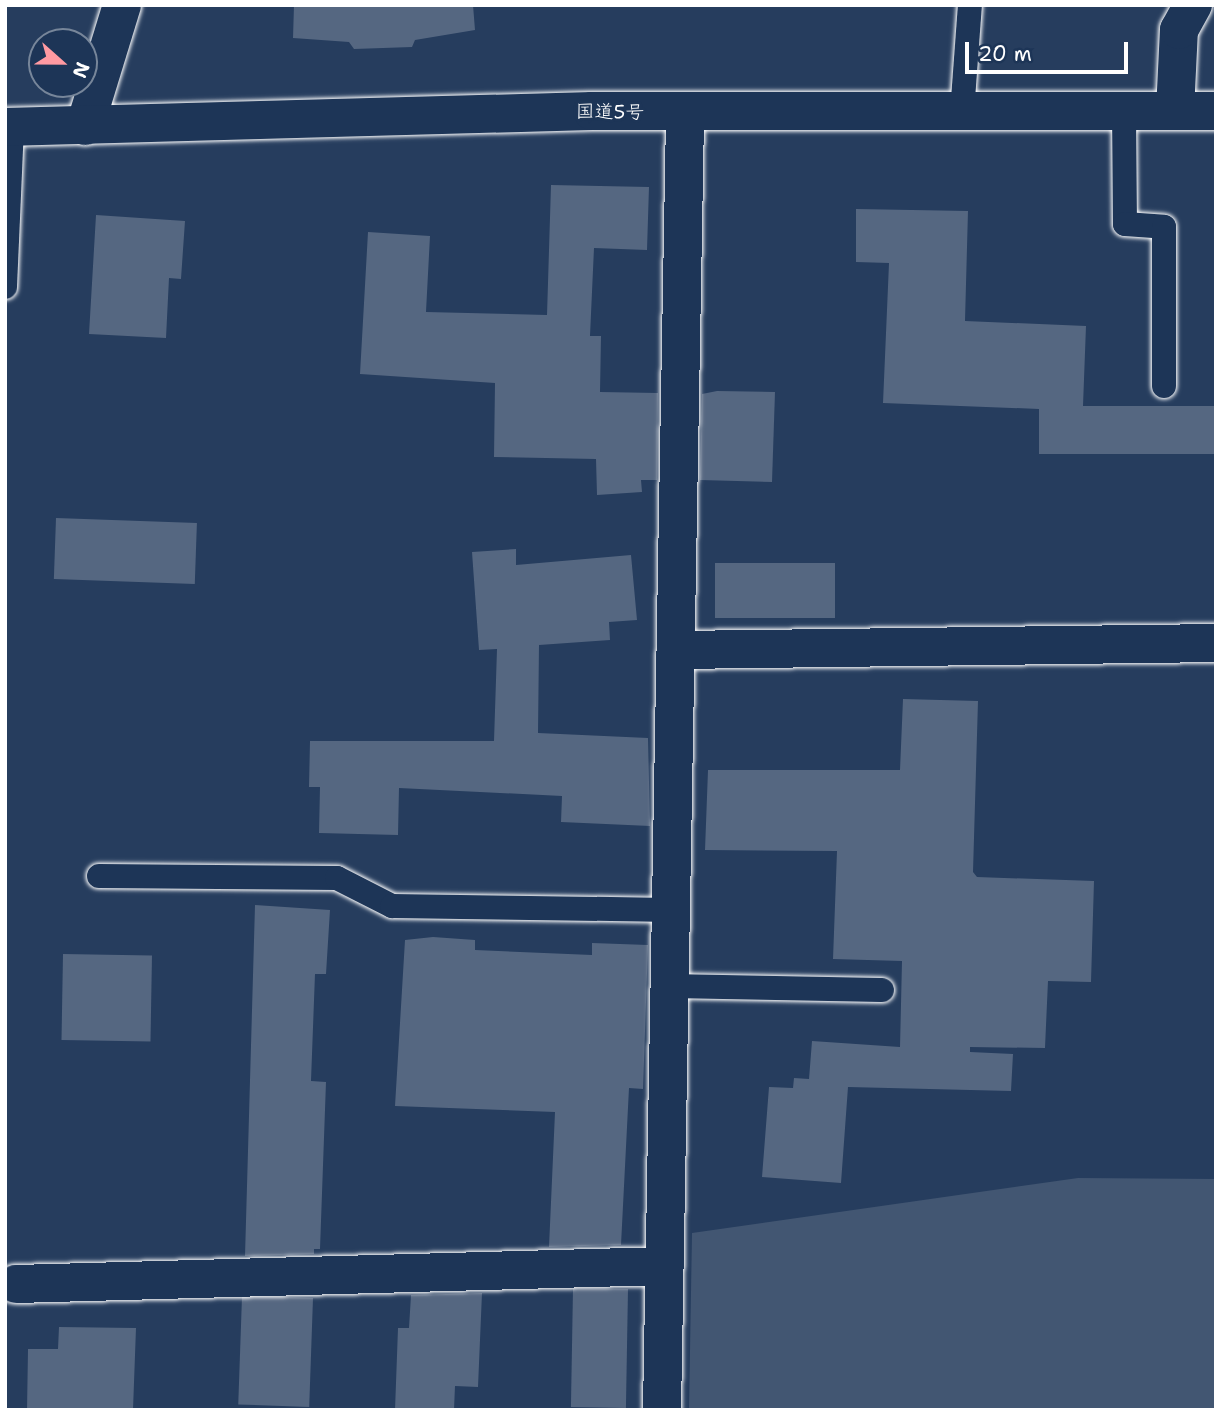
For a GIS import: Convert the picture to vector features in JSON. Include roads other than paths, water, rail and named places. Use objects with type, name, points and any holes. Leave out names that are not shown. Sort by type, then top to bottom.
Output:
[{"type":"main road","points":[[85,126],[122,5]]},
{"type":"main road","points":[[1175,111],[1180,30],[1193,5]]},
{"type":"main road","name":"国道5号","points":[[8,127],[593,111],[685,114],[1216,111]]},
{"type":"main road","points":[[662,1410],[685,114]]},
{"type":"main road","points":[[677,650],[1216,643]]},
{"type":"main road","points":[[16,1284],[664,1266]]},
{"type":"lane","points":[[961,113],[970,5]]},
{"type":"lane","points":[[1124,111],[1125,224],[1164,227],[1164,386]]},
{"type":"lane","points":[[5,287],[8,127]]},
{"type":"lane","points":[[99,876],[337,878],[392,906],[671,910]]},
{"type":"lane","points":[[669,986],[882,990]]}]
